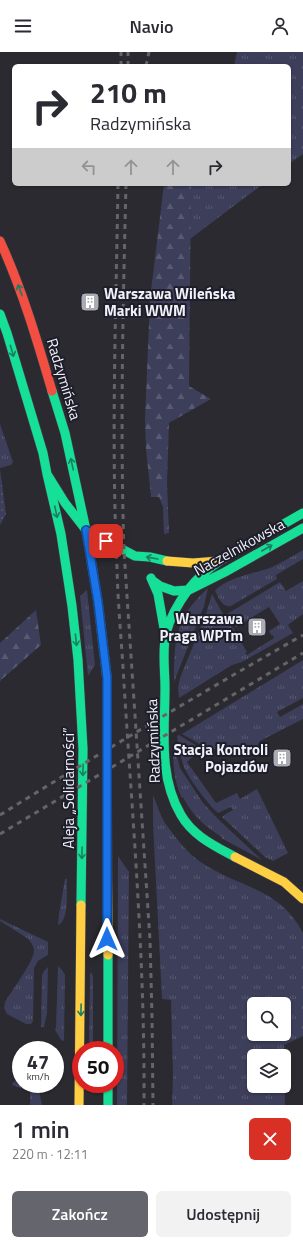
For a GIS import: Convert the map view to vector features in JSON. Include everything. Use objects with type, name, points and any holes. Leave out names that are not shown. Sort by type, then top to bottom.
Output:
[{"type":"main road","name":"Radzymińska","points":[[0,241],[13,270],[34,327],[66,433],[86,530]]},
{"type":"main road","points":[[0,314],[43,453],[47,474],[65,503],[86,530],[135,556],[150,557],[168,562],[176,572]]},
{"type":"main road","name":"Aleja „Solidarności”","points":[[47,474],[60,534],[72,606],[78,660],[83,749],[79,1105]]},
{"type":"main road","name":"Naczelnikowska","points":[[187,587],[219,561],[303,513]]},
{"type":"main road","name":"Naczelnikowska","points":[[153,581],[160,586],[174,591],[187,587],[225,572],[303,528]]},
{"type":"main road","points":[[86,530],[98,602],[107,678],[108,1041]]},
{"type":"main road","points":[[135,556],[153,581],[158,594],[166,638]]},
{"type":"main road","name":"Naczelnikowska","points":[[168,562],[193,563],[219,561]]},
{"type":"main road","name":"Radzymińska","points":[[187,587],[172,618],[166,638],[164,753],[169,790],[178,811],[184,821],[191,828],[207,841],[284,882],[303,899]]},
{"type":"main road","points":[[108,1093],[108,1105]]},
{"type":"green space","points":[[237,52],[303,52],[303,154],[291,163],[291,64],[234,64]]},
{"type":"green space","points":[[164,186],[191,186],[189,386],[211,399],[169,423],[167,483],[169,533],[164,534],[163,507],[159,497],[151,497],[146,449],[145,419],[150,299]]},
{"type":"green space","points":[[191,186],[260,186],[190,239]]},
{"type":"green space","points":[[0,424],[13,462],[11,465],[0,468]]},
{"type":"green space","points":[[0,469],[6,514],[0,525]]},
{"type":"green space","points":[[303,550],[303,559],[276,575],[277,579],[231,606],[223,604],[219,599],[215,591],[225,583],[270,568]]},
{"type":"green space","points":[[303,581],[303,614],[288,625],[293,633],[242,662],[232,665],[179,698],[178,687],[180,678],[206,614],[212,594],[229,625],[233,628],[247,652],[245,653],[247,655],[274,638],[269,631],[280,624],[269,607],[236,627],[227,614],[280,582],[286,591]]},
{"type":"green space","points":[[208,588],[204,606],[174,682],[176,641],[179,630],[189,609]]},
{"type":"green space","points":[[87,590],[95,665],[88,676],[80,596]]},
{"type":"green space","points":[[36,610],[41,645],[0,682],[0,643]]},
{"type":"green space","points":[[303,660],[303,698],[277,712],[280,717],[303,704],[303,719],[260,741],[257,747],[220,748],[210,750],[187,762],[216,803],[237,793],[240,799],[257,789],[288,853],[273,861],[265,857],[222,817],[233,810],[231,807],[218,813],[199,791],[184,767],[177,736],[179,735],[202,749],[205,747],[182,734]]},
{"type":"green space","points":[[173,741],[180,768],[203,803],[262,860],[221,838],[222,837],[210,829],[190,809],[183,797],[182,798],[175,777],[173,763]]},
{"type":"green space","points":[[153,795],[165,823],[192,855],[216,871],[258,890],[271,898],[294,918],[303,933],[303,1036],[284,1045],[284,1049],[247,1049],[247,1093],[285,1093],[285,1105],[172,1105],[173,1076],[171,1000],[162,999],[153,824]]},
{"type":"green space","points":[[118,856],[129,872],[127,1105],[117,1105],[117,1093],[124,1093],[124,1041],[117,1041]]},
{"type":"green space","points":[[65,879],[67,879],[66,911],[62,922],[58,925],[59,914]]},
{"type":"green space","points":[[0,919],[48,942],[48,955],[38,961],[34,968],[33,1021],[31,1024],[26,1024],[7,1014],[4,1008],[5,1002],[33,957],[33,948],[27,938],[0,921]]},
{"type":"green space","points":[[58,966],[65,975],[64,1041],[61,1040],[55,1030]]},
{"type":"green space","points":[[48,967],[47,1013],[44,1027],[41,1027],[42,975]]},
{"type":"green space","points":[[91,972],[93,976],[93,1041],[89,1041]]},
{"type":"green space","points":[[30,1093],[40,1093],[42,1105],[30,1105]]},
{"type":"railway","points":[[121,52],[121,64]]},
{"type":"railway","points":[[128,52],[128,64]]},
{"type":"railway","points":[[146,64],[149,52]]},
{"type":"railway","points":[[118,186],[114,376],[115,520],[118,597],[135,842],[143,999],[144,1105]]},
{"type":"railway","points":[[126,186],[122,413],[124,551],[150,940],[153,1105]]},
{"type":"railway","points":[[0,815],[75,769],[303,635]]},
{"type":"railway","points":[[0,834],[303,653]]},
{"type":"traffic: fast","points":[[0,314],[43,453],[47,474],[65,503],[86,530],[135,556],[150,557],[167,561]]},
{"type":"traffic: fast","points":[[52,391],[65,433],[86,530],[98,602],[107,678],[107,795]]},
{"type":"traffic: fast","points":[[47,474],[61,534],[72,606],[78,660],[83,749],[81,905]]},
{"type":"traffic: fast","points":[[235,857],[205,840],[192,829],[181,815],[169,785],[164,753],[164,653],[166,633],[172,616],[181,600],[195,581],[212,566],[303,513]]},
{"type":"traffic: fast","points":[[153,581],[160,586],[174,591],[189,590],[225,572],[303,528]]},
{"type":"traffic: fast","points":[[151,578],[158,594],[165,634]]},
{"type":"traffic: fast","points":[[108,955],[108,1041]]},
{"type":"traffic: fast","points":[[108,1093],[108,1105]]},
{"type":"traffic: slow","points":[[167,561],[193,563],[219,561]]},
{"type":"traffic: slow","points":[[107,795],[108,955]]},
{"type":"traffic: slow","points":[[235,857],[284,882],[303,899]]},
{"type":"traffic: slow","points":[[79,1105],[81,905]]},
{"type":"traffic: jam","points":[[0,241],[22,296],[52,391]]},
{"type":"place","name":"Warszawa Wileńska Marki WWM","points":[[90,302]]},
{"type":"place","name":"Warszawa Praga WPTm","points":[[257,627]]},
{"type":"place","name":"Stacja Kontroli Pojazdów","points":[[282,758]]},
{"type":"route","points":[[106,541],[86,530],[98,602],[107,678],[107,939]]}]
